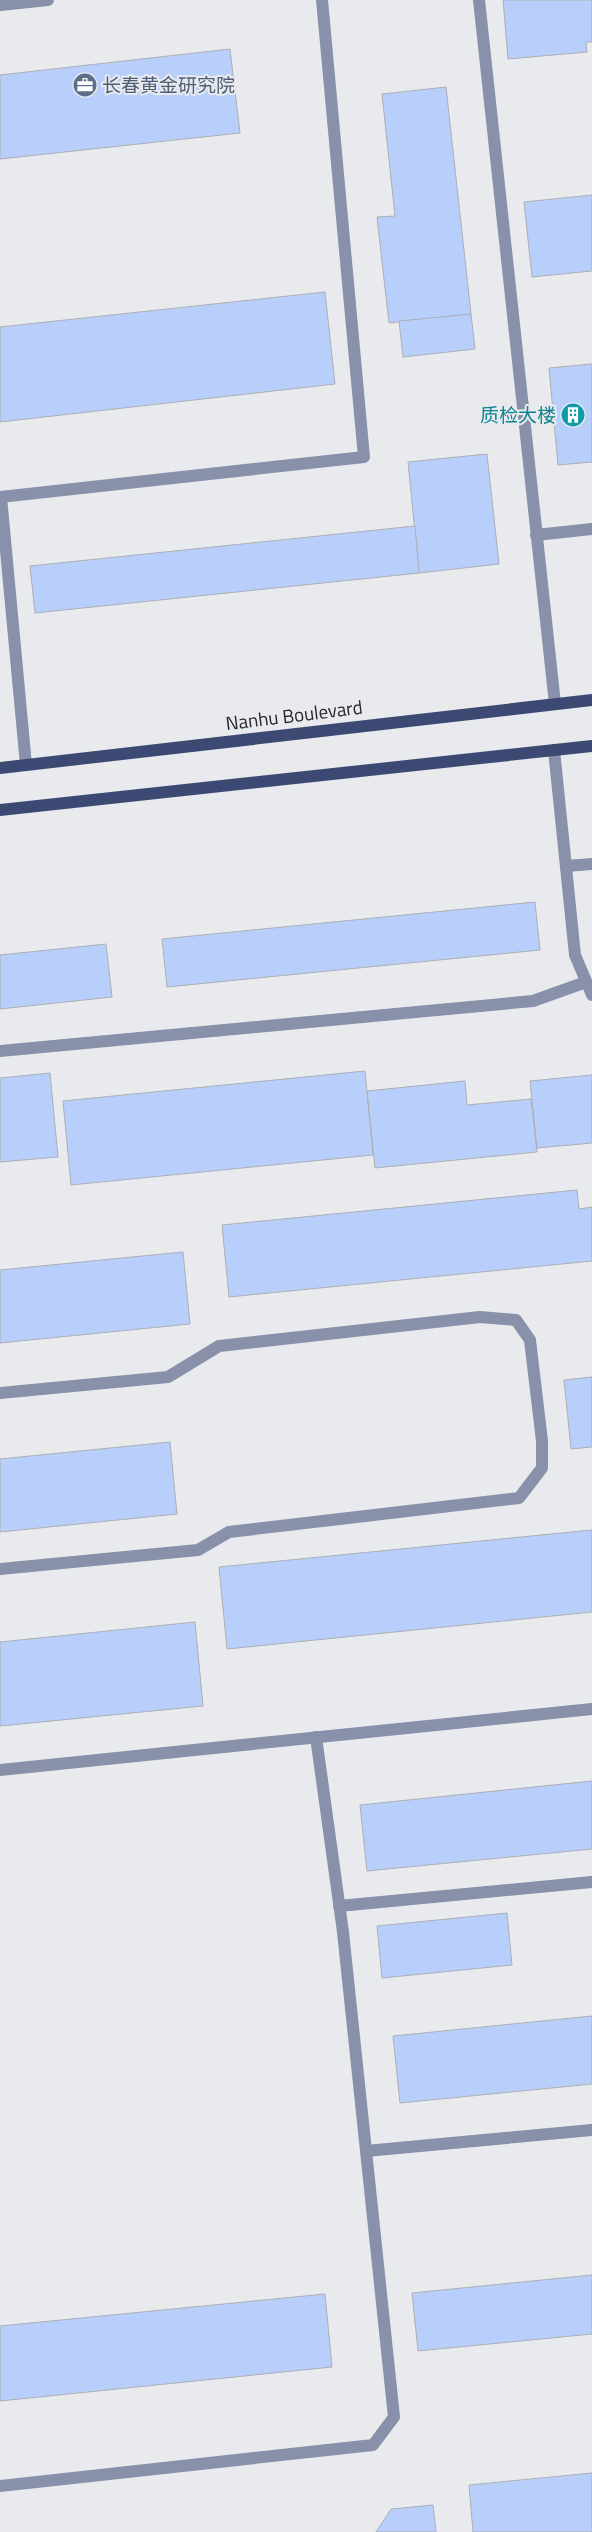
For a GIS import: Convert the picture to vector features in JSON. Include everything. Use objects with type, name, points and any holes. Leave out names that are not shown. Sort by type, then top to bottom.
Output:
[{"type":"main road","name":"Nanhu Boulevard","points":[[0,768],[592,700]]},
{"type":"main road","points":[[0,810],[592,746]]},
{"type":"lane","points":[[0,5],[48,0]]},
{"type":"lane","points":[[26,765],[0,497],[364,457],[322,0]]},
{"type":"lane","points":[[479,0],[555,704]]},
{"type":"lane","points":[[536,535],[592,529]]},
{"type":"lane","points":[[554,750],[575,955],[592,996]]},
{"type":"lane","points":[[566,866],[592,864]]},
{"type":"lane","points":[[0,1051],[533,1001],[586,982]]},
{"type":"lane","points":[[0,1393],[168,1377],[219,1346],[480,1317],[516,1320],[530,1340],[542,1442],[542,1468],[518,1498],[229,1532],[198,1550],[0,1569]]},
{"type":"lane","points":[[0,1770],[592,1709]]},
{"type":"lane","points":[[0,2486],[373,2445],[394,2417],[339,1906],[316,1738]]},
{"type":"lane","points":[[339,1906],[592,1882]]},
{"type":"lane","points":[[366,2151],[592,2130]]},
{"type":"building","points":[[503,0],[592,0],[592,42],[586,42],[587,52],[508,59]]},
{"type":"building","points":[[230,49],[240,133],[0,159],[0,75]]},
{"type":"building","points":[[446,87],[471,314],[389,323],[377,217],[395,216],[382,94]]},
{"type":"building","points":[[592,195],[592,271],[532,277],[524,202]]},
{"type":"building","points":[[325,292],[335,384],[0,422],[0,327]]},
{"type":"building","points":[[471,314],[475,349],[403,357],[399,321]]},
{"type":"building","name":"质检大楼","points":[[592,364],[592,462],[558,465],[549,368]]},
{"type":"building","points":[[487,454],[499,564],[419,573],[408,462]]},
{"type":"building","points":[[415,526],[419,573],[35,613],[30,566]]},
{"type":"building","points":[[535,902],[540,950],[167,987],[162,939]]},
{"type":"building","points":[[106,944],[112,997],[0,1009],[0,955]]},
{"type":"building","points":[[365,1071],[373,1155],[71,1185],[63,1101]]},
{"type":"building","points":[[50,1073],[58,1157],[0,1162],[0,1078]]},
{"type":"building","points":[[592,1075],[592,1143],[537,1148],[530,1081]]},
{"type":"building","points":[[465,1081],[467,1105],[531,1099],[537,1152],[375,1168],[367,1091]]},
{"type":"building","points":[[577,1190],[579,1209],[592,1207],[592,1261],[229,1297],[222,1225]]},
{"type":"building","points":[[183,1252],[190,1324],[0,1343],[0,1270]]},
{"type":"building","points":[[592,1377],[592,1447],[571,1449],[564,1380]]},
{"type":"building","points":[[170,1442],[177,1514],[0,1532],[0,1459]]},
{"type":"building","points":[[592,1530],[592,1612],[227,1649],[219,1567]]},
{"type":"building","points":[[195,1622],[203,1706],[0,1726],[0,1642]]},
{"type":"building","points":[[592,1781],[592,1849],[367,1871],[360,1805]]},
{"type":"building","points":[[507,1913],[512,1965],[382,1978],[377,1926]]},
{"type":"building","points":[[592,2016],[592,2084],[400,2103],[393,2036]]},
{"type":"building","points":[[592,2275],[592,2334],[418,2351],[412,2293]]},
{"type":"building","points":[[325,2294],[332,2367],[0,2401],[0,2326]]},
{"type":"building","points":[[592,2473],[592,2532],[473,2532],[469,2485]]},
{"type":"building","points":[[433,2505],[436,2532],[376,2532],[391,2509]]},
{"type":"place","name":"长春黄金研究院","points":[[85,85]]},
{"type":"place","name":"质检大楼","points":[[573,415]]}]
